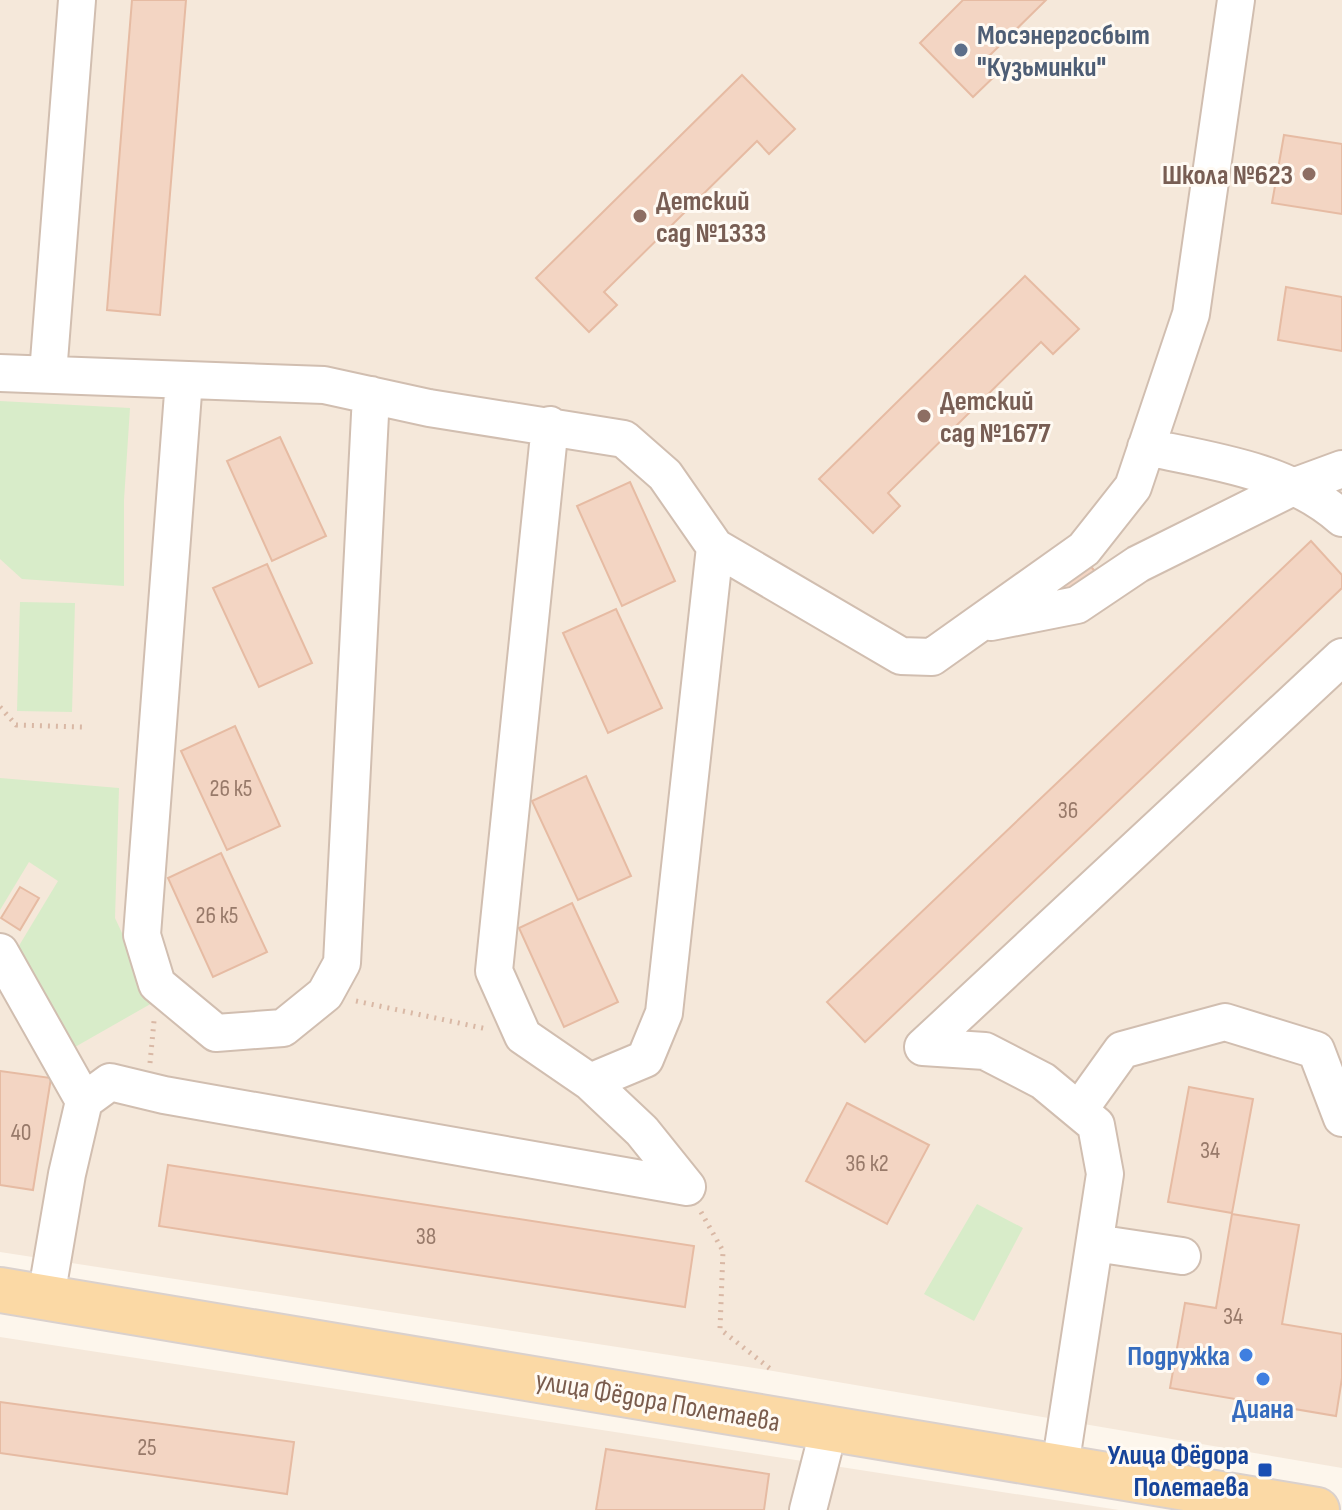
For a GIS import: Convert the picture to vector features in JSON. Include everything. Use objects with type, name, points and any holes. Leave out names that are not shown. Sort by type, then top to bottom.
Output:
[{"type":"main road","name":"улица Фёдора Полетаева","points":[[0,1290],[1317,1510]]},
{"type":"lane","points":[[48,374],[77,0]]},
{"type":"lane","points":[[0,373],[324,385],[429,408],[624,439],[665,475],[715,547],[901,656],[932,657],[1084,549],[1133,487],[1191,314],[1236,0]]},
{"type":"lane","points":[[184,380],[142,935],[157,984],[216,1033],[283,1028],[325,994],[342,963],[371,395]]},
{"type":"lane","points":[[550,425],[494,971],[523,1036],[590,1082],[642,1131],[687,1187]]},
{"type":"lane","points":[[1146,447],[1234,466],[1293,487],[1317,496],[1342,518]]},
{"type":"lane","points":[[977,625],[1077,605],[1138,564],[1293,487],[1342,469]]},
{"type":"lane","points":[[590,1082],[645,1059],[664,1013],[715,547]]},
{"type":"lane","points":[[1060,1467],[1105,1174],[1096,1125],[1043,1081],[985,1051],[923,1047],[1342,657]]},
{"type":"lane","points":[[0,952],[84,1101]]},
{"type":"lane","points":[[1079,1110],[1122,1050],[1225,1022],[1316,1050],[1342,1118]]},
{"type":"lane","points":[[46,1297],[67,1174],[84,1101],[110,1082],[687,1187]]},
{"type":"lane","points":[[1095,1243],[1182,1256]]},
{"type":"lane","points":[[808,1510],[829,1428]]},
{"type":"path","points":[[0,707],[16,725],[82,727]]},
{"type":"path","points":[[148,1091],[157,984]]},
{"type":"path","points":[[325,994],[523,1036]]},
{"type":"path","points":[[687,1187],[723,1251],[720,1329],[773,1371]]},
{"type":"shaded area","points":[[0,0],[1342,0],[1342,1468],[773,1371],[0,1252]]},
{"type":"shaded area","points":[[0,1337],[1119,1510],[0,1510]]},
{"type":"green space","points":[[0,401],[130,408],[124,500],[124,586],[22,579],[0,559]]},
{"type":"green space","points":[[20,602],[75,603],[72,712],[17,711]]},
{"type":"green space","points":[[0,778],[119,788],[115,918],[154,1002],[68,1051],[17,949],[58,881],[29,862],[0,910]]},
{"type":"green space","points":[[977,1204],[1023,1228],[974,1321],[924,1294]]},
{"type":"building","points":[[132,0],[186,0],[160,315],[107,310]]},
{"type":"building","name":"Мосэнергосбыт \"Кузьминки\"","points":[[963,0],[1046,0],[988,57],[1001,70],[973,97],[920,43]]},
{"type":"building","name":"Детский сад №1333","points":[[742,75],[795,129],[769,154],[757,141],[604,292],[617,305],[589,332],[536,278]]},
{"type":"building","name":"Школа №623","points":[[1284,135],[1342,144],[1342,214],[1272,203]]},
{"type":"building","name":"Детский сад №1677","points":[[1025,276],[1079,329],[1053,354],[1041,342],[888,493],[900,506],[873,533],[819,479]]},
{"type":"building","points":[[1286,287],[1342,297],[1342,351],[1278,340]]},
{"type":"building","points":[[280,437],[326,536],[272,561],[227,461]]},
{"type":"building","points":[[630,482],[675,581],[622,606],[577,506]]},
{"type":"building","points":[[1311,541],[1342,575],[1342,588],[865,1042],[827,1002]]},
{"type":"building","points":[[1082,556],[1098,575],[1070,599],[1054,580]]},
{"type":"building","points":[[267,564],[312,663],[259,687],[213,588]]},
{"type":"building","points":[[616,609],[662,708],[608,733],[563,633]]},
{"type":"building","points":[[235,726],[280,826],[227,850],[181,751]]},
{"type":"building","points":[[586,776],[631,876],[578,900],[532,801]]},
{"type":"building","points":[[221,853],[267,952],[213,977],[168,878]]},
{"type":"building","points":[[20,887],[39,898],[20,930],[1,918]]},
{"type":"building","points":[[572,903],[618,1002],[564,1027],[519,928]]},
{"type":"building","points":[[0,1071],[51,1078],[33,1190],[0,1185]]},
{"type":"building","points":[[1189,1087],[1253,1099],[1232,1213],[1168,1202]]},
{"type":"building","points":[[847,1103],[929,1145],[887,1224],[806,1181]]},
{"type":"building","points":[[168,1165],[694,1246],[685,1307],[159,1226]]},
{"type":"building","points":[[1232,1214],[1299,1225],[1282,1324],[1342,1334],[1342,1378],[1336,1416],[1170,1388],[1185,1303],[1216,1308]]},
{"type":"building","points":[[0,1402],[294,1442],[287,1494],[0,1453]]},
{"type":"building","points":[[606,1449],[769,1474],[764,1510],[596,1510]]},
{"type":"place","name":"Мосэнергосбыт \"Кузьминки\"","points":[[961,50]]},
{"type":"place","name":"Школа №623","points":[[1309,174]]},
{"type":"place","name":"Детский сад №1333","points":[[640,216]]},
{"type":"place","name":"Детский сад №1677","points":[[924,416]]},
{"type":"place","name":"Подружка","points":[[1246,1355]]},
{"type":"place","name":"Диана","points":[[1263,1379]]},
{"type":"place","name":"Улица Фёдора Полетаева","points":[[1265,1470]]}]
